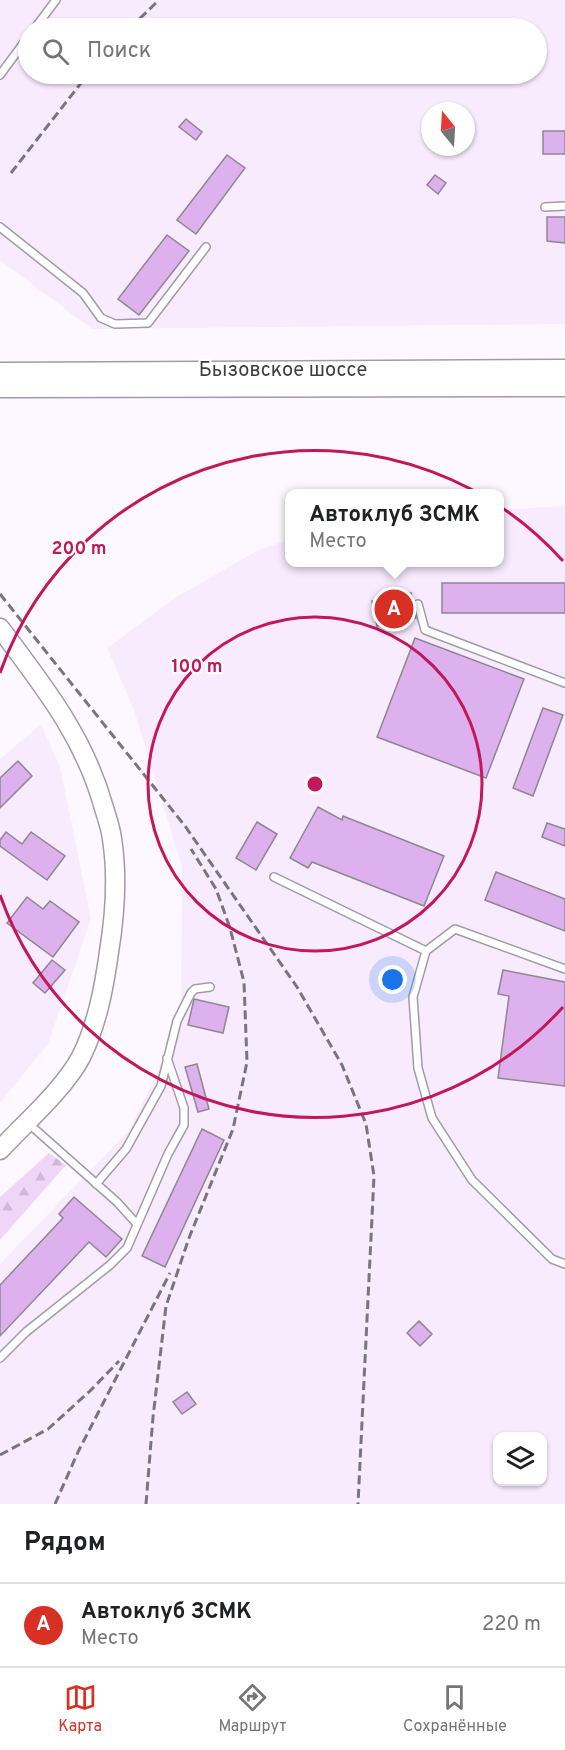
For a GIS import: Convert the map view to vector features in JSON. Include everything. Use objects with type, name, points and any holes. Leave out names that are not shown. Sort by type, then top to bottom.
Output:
[{"type":"main road","name":"Бызовское шоссе","points":[[0,372],[565,369]]},
{"type":"main road","name":"Бызовское шоссе","points":[[0,388],[565,387]]},
{"type":"main road","points":[[0,628],[47,691],[82,748],[95,778],[112,838],[115,867],[115,906],[108,960],[100,1004],[90,1035],[72,1071],[26,1122],[2,1143]]},
{"type":"lane","points":[[42,18],[56,0]]},
{"type":"lane","points":[[0,75],[18,51]]},
{"type":"lane","points":[[545,207],[565,206]]},
{"type":"lane","points":[[0,227],[83,293],[101,318],[115,324],[148,323],[206,247]]},
{"type":"lane","points":[[418,604],[425,630],[565,683]]},
{"type":"lane","points":[[274,876],[426,951]]},
{"type":"lane","points":[[565,969],[455,929],[426,951],[413,997],[418,1068],[432,1118],[472,1180],[552,1258],[565,1264]]},
{"type":"lane","points":[[96,1184],[126,1149],[161,1086],[177,1021],[191,993],[195,989],[210,987]]},
{"type":"lane","points":[[0,1358],[26,1332],[110,1265],[127,1248],[136,1223],[184,1125],[184,1108],[167,1058]]},
{"type":"lane","points":[[26,1122],[117,1202],[136,1223]]},
{"type":"shaded area","points":[[0,0],[565,0],[565,324],[92,329],[0,260]]},
{"type":"shaded area","points":[[565,506],[565,1504],[0,1504],[0,1264],[130,1129],[181,1024],[182,867],[134,710],[107,648],[175,598],[260,549],[285,541],[285,567],[504,567],[504,510]]},
{"type":"shaded area","points":[[41,724],[60,767],[91,919],[48,1044],[0,1103],[0,759]]},
{"type":"green space","points":[[49,1153],[66,1165],[0,1240],[0,1197]]},
{"type":"building","points":[[186,119],[202,132],[196,140],[179,127]]},
{"type":"building","points":[[543,131],[565,131],[565,154],[543,154]]},
{"type":"building","points":[[227,155],[245,168],[196,234],[177,220]]},
{"type":"building","points":[[435,175],[446,183],[438,194],[427,185]]},
{"type":"building","points":[[547,217],[565,217],[565,243],[547,241]]},
{"type":"building","points":[[167,235],[189,251],[139,315],[118,299]]},
{"type":"building","points":[[442,583],[565,583],[565,613],[442,613]]},
{"type":"building","points":[[411,593],[416,618],[377,626],[372,601]]},
{"type":"building","points":[[415,638],[524,679],[486,778],[377,737]]},
{"type":"building","points":[[543,708],[563,715],[533,796],[513,788]]},
{"type":"building","points":[[18,761],[32,776],[0,808],[0,778]]},
{"type":"building","points":[[318,807],[342,820],[343,816],[444,856],[424,906],[312,862],[308,868],[290,858]]},
{"type":"building","points":[[257,822],[277,834],[256,870],[236,858]]},
{"type":"building","points":[[547,823],[565,829],[565,846],[542,837]]},
{"type":"building","points":[[6,832],[22,844],[31,832],[65,856],[47,880],[0,846],[0,840]]},
{"type":"building","points":[[496,872],[565,899],[565,931],[485,900]]},
{"type":"building","points":[[27,897],[43,909],[50,901],[79,922],[53,957],[7,923]]},
{"type":"building","points":[[52,960],[65,970],[45,993],[33,983]]},
{"type":"building","points":[[503,970],[565,982],[565,1086],[498,1078],[509,996],[498,994]]},
{"type":"building","points":[[194,999],[229,1007],[223,1033],[188,1025]]},
{"type":"building","points":[[197,1064],[209,1109],[198,1112],[185,1067]]},
{"type":"building","points":[[202,1129],[224,1140],[165,1267],[142,1256]]},
{"type":"building","points":[[74,1197],[122,1239],[106,1257],[89,1242],[0,1336],[0,1285],[63,1218],[59,1214]]},
{"type":"building","points":[[419,1321],[432,1334],[420,1346],[407,1333]]},
{"type":"building","points":[[187,1392],[196,1404],[182,1414],[173,1402]]},
{"type":"railway","points":[[140,18],[159,0]]},
{"type":"railway","points":[[11,173],[80,84]]},
{"type":"railway","points":[[0,594],[185,826],[297,987],[342,1065],[366,1124],[374,1176],[358,1504]]},
{"type":"railway","points":[[146,1504],[166,1306],[189,1238],[233,1129],[247,1062],[244,982],[230,928],[216,889],[191,849]]},
{"type":"railway","points":[[55,1504],[78,1452],[170,1273]]},
{"type":"railway","points":[[0,1455],[48,1429],[119,1361]]},
{"type":"place","name":"Автоклуб ЗСМК","points":[[394,609]]}]
